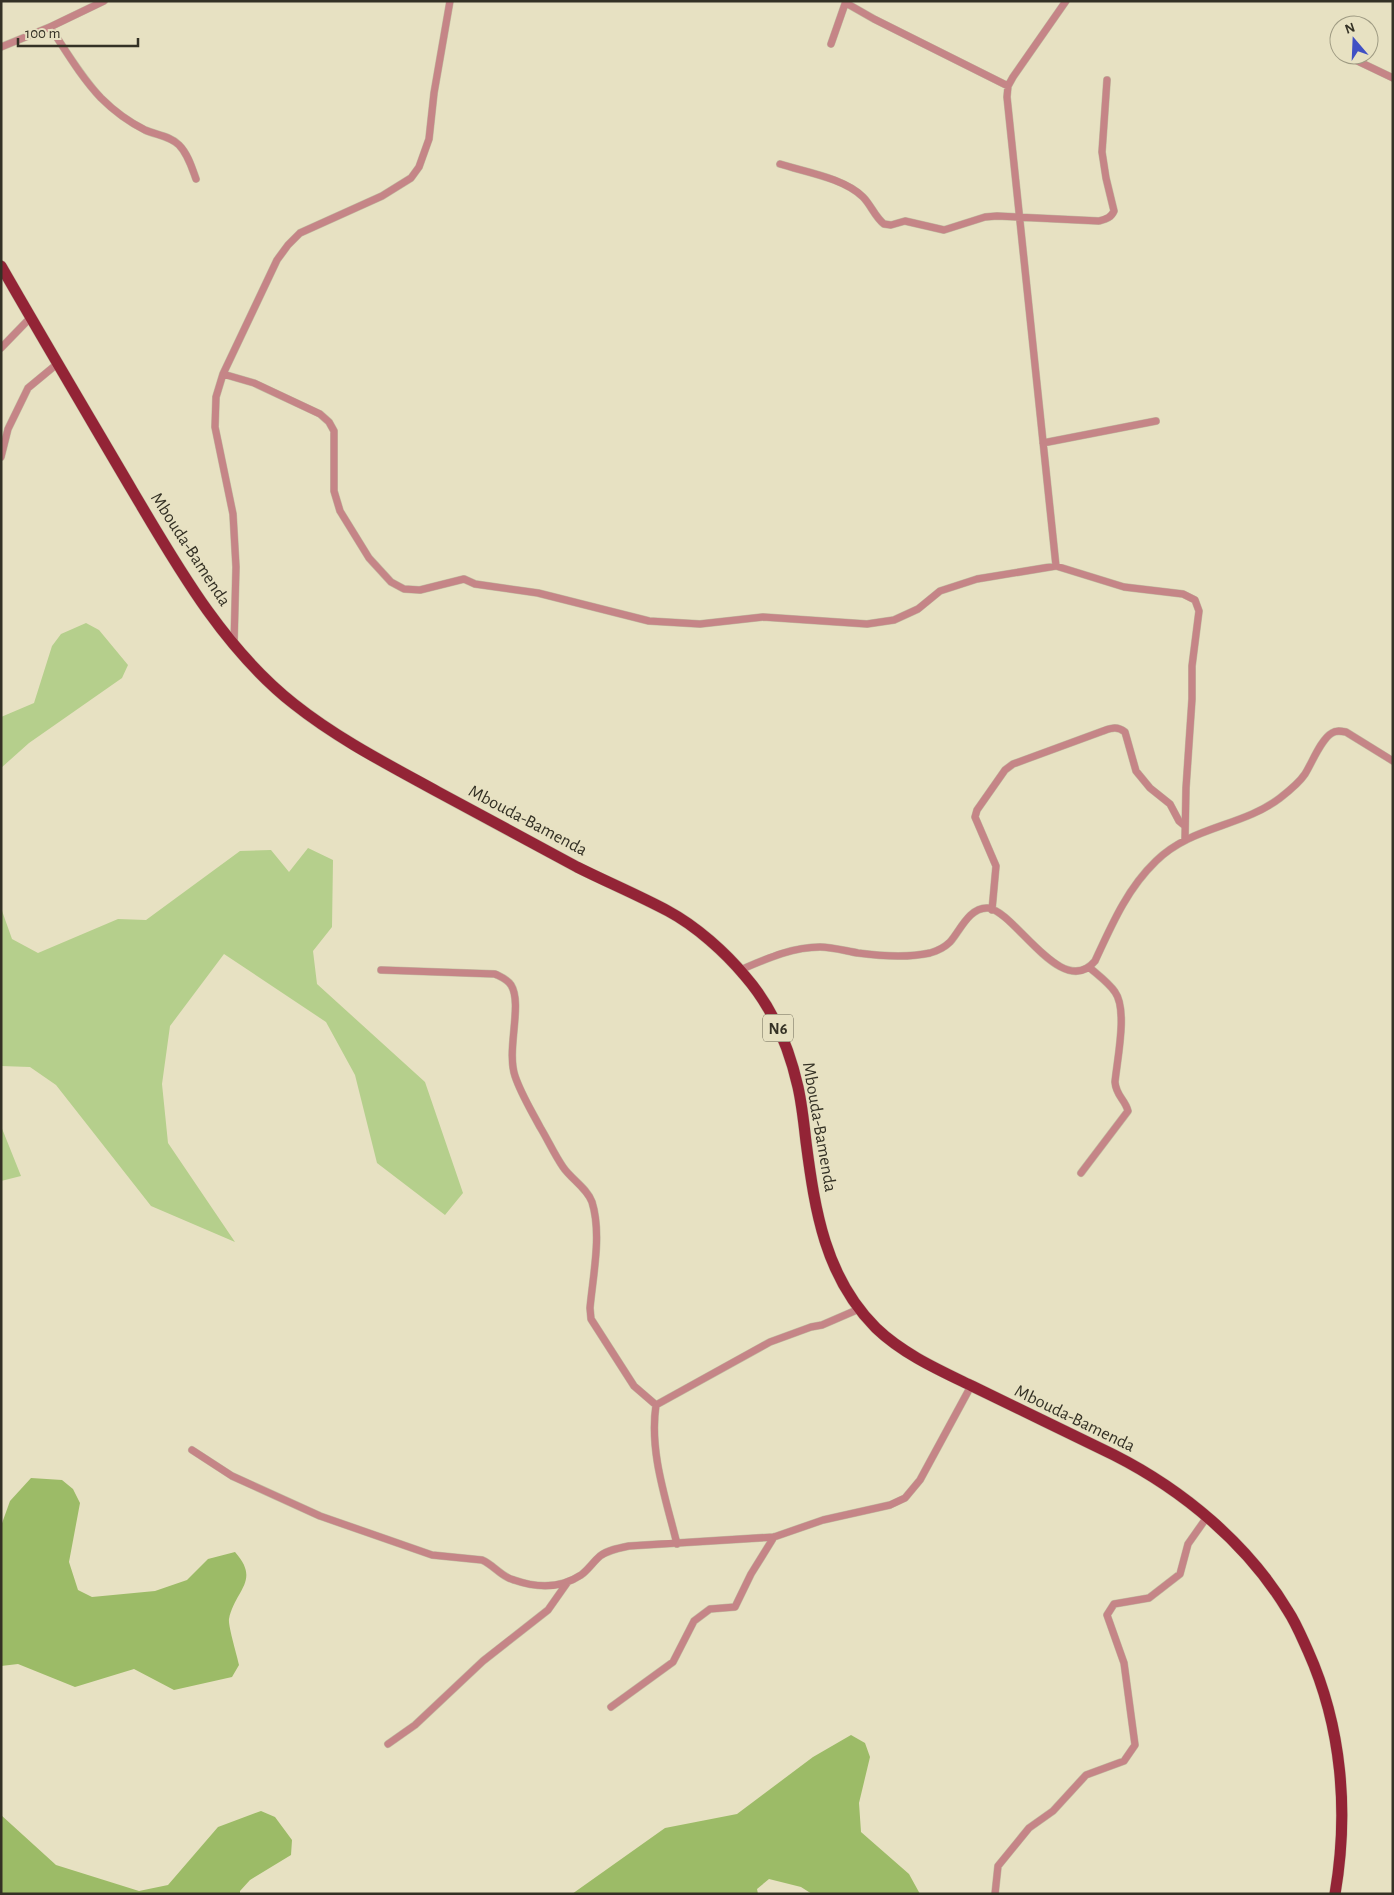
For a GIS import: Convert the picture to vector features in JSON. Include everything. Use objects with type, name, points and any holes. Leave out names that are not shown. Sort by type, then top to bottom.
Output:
[{"type":"highway","name":"Mbouda-Bamenda","points":[[1,266],[186,581],[234,645],[292,704],[356,746],[582,869],[674,914],[710,941],[740,970],[761,994],[790,1056],[800,1091],[819,1226],[836,1271],[858,1309],[882,1334],[926,1364],[1120,1458],[1160,1482],[1207,1517],[1239,1547],[1262,1573],[1291,1614],[1314,1664],[1325,1696],[1339,1756],[1342,1855],[1335,1894]]},
{"type":"street","points":[[1,47],[50,27],[104,1]]},
{"type":"street","points":[[234,645],[236,567],[233,514],[215,427],[216,397],[223,374],[277,260],[288,245],[300,233],[400,186],[411,178],[419,167],[429,139],[434,93],[450,1]]},
{"type":"street","points":[[1056,566],[1007,97],[1008,86],[1066,1]]},
{"type":"street","points":[[831,44],[846,2],[874,19],[1008,86]]},
{"type":"street","points":[[50,27],[80,72],[102,99],[126,119],[146,131],[170,138],[178,144],[186,153],[196,179]]},
{"type":"street","points":[[1366,65],[1393,78]]},
{"type":"street","points":[[780,164],[853,189],[863,197],[884,224],[891,225],[905,221],[944,230],[985,217],[997,216],[1099,221],[1107,219],[1112,216],[1114,210],[1102,152],[1107,80]]},
{"type":"street","points":[[1,348],[31,317]]},
{"type":"street","points":[[1,456],[8,429],[28,388],[57,364]]},
{"type":"street","points":[[223,374],[254,383],[320,414],[329,422],[334,431],[334,491],[340,511],[369,558],[391,582],[404,589],[420,590],[464,579],[475,584],[538,592],[649,621],[700,624],[763,617],[867,624],[894,620],[918,608],[940,591],[978,579],[1056,566],[1124,587],[1183,594],[1195,600],[1199,611],[1192,666],[1185,839]]},
{"type":"street","points":[[1043,443],[1156,421]]},
{"type":"street","points":[[992,910],[996,866],[976,817],[977,810],[1005,770],[1013,764],[1103,731],[1115,727],[1120,728],[1125,732],[1136,771],[1150,788],[1170,804],[1179,821],[1185,826]]},
{"type":"street","points":[[740,970],[795,950],[822,947],[868,954],[914,956],[931,952],[942,949],[950,942],[967,918],[978,910],[986,908],[998,913],[1050,962],[1069,970],[1082,971],[1090,968],[1095,961],[1117,913],[1135,883],[1168,849],[1185,839],[1264,809],[1304,776],[1325,738],[1332,733],[1339,730],[1346,732],[1393,761]]},
{"type":"street","points":[[1081,1173],[1128,1111],[1127,1105],[1116,1090],[1115,1082],[1121,1018],[1120,1004],[1116,992],[1090,968]]},
{"type":"street","points":[[381,970],[495,974],[505,979],[511,986],[515,997],[511,1059],[514,1074],[524,1097],[558,1159],[570,1176],[587,1192],[592,1204],[597,1228],[590,1308],[591,1319],[634,1386],[656,1405]]},
{"type":"street","points":[[656,1405],[770,1342],[811,1327],[822,1325],[858,1309]]},
{"type":"street","points":[[192,1450],[232,1476],[329,1519],[432,1555],[482,1560],[489,1563],[504,1576],[513,1580],[546,1587],[567,1583],[580,1575],[601,1556],[614,1549],[629,1546],[774,1537],[823,1520],[890,1505],[905,1498],[920,1480],[971,1386]]},
{"type":"street","points":[[656,1405],[654,1426],[658,1467],[677,1544]]},
{"type":"street","points":[[995,1894],[998,1866],[1029,1828],[1053,1811],[1086,1776],[1124,1761],[1135,1745],[1124,1663],[1107,1615],[1114,1604],[1149,1598],[1180,1574],[1188,1544],[1207,1517]]},
{"type":"street","points":[[611,1707],[673,1662],[694,1621],[710,1609],[736,1607],[751,1574],[774,1537]]},
{"type":"street","points":[[388,1744],[415,1725],[483,1661],[548,1610],[567,1583]]},
{"type":"green space","points":[[86,623],[99,630],[128,665],[122,678],[29,743],[1,768],[1,717],[34,703],[52,646],[61,634]]},
{"type":"green space","points":[[308,848],[333,860],[332,927],[313,951],[317,984],[425,1082],[463,1193],[445,1215],[377,1163],[355,1075],[326,1022],[224,954],[170,1026],[162,1084],[168,1143],[235,1242],[151,1206],[56,1085],[30,1067],[1,1066],[1,908],[12,939],[38,953],[118,919],[146,920],[240,851],[271,850],[289,872]]},
{"type":"green space","points":[[1,1126],[21,1176],[1,1181]]},
{"type":"green space","points":[[31,1478],[62,1480],[73,1489],[80,1503],[69,1562],[78,1590],[92,1597],[155,1591],[187,1580],[208,1559],[235,1552],[246,1571],[246,1578],[229,1619],[239,1665],[232,1677],[174,1690],[134,1669],[75,1687],[18,1664],[1,1666],[1,1526],[10,1501]]},
{"type":"green space","points":[[851,1735],[865,1743],[870,1757],[859,1803],[861,1832],[909,1874],[920,1894],[812,1894],[801,1887],[769,1879],[757,1889],[758,1894],[572,1894],[665,1828],[737,1814],[813,1757]]},
{"type":"green space","points":[[261,1811],[275,1817],[292,1840],[291,1855],[250,1880],[240,1891],[240,1894],[1,1894],[1,1815],[56,1865],[139,1891],[168,1885],[218,1827]]}]
